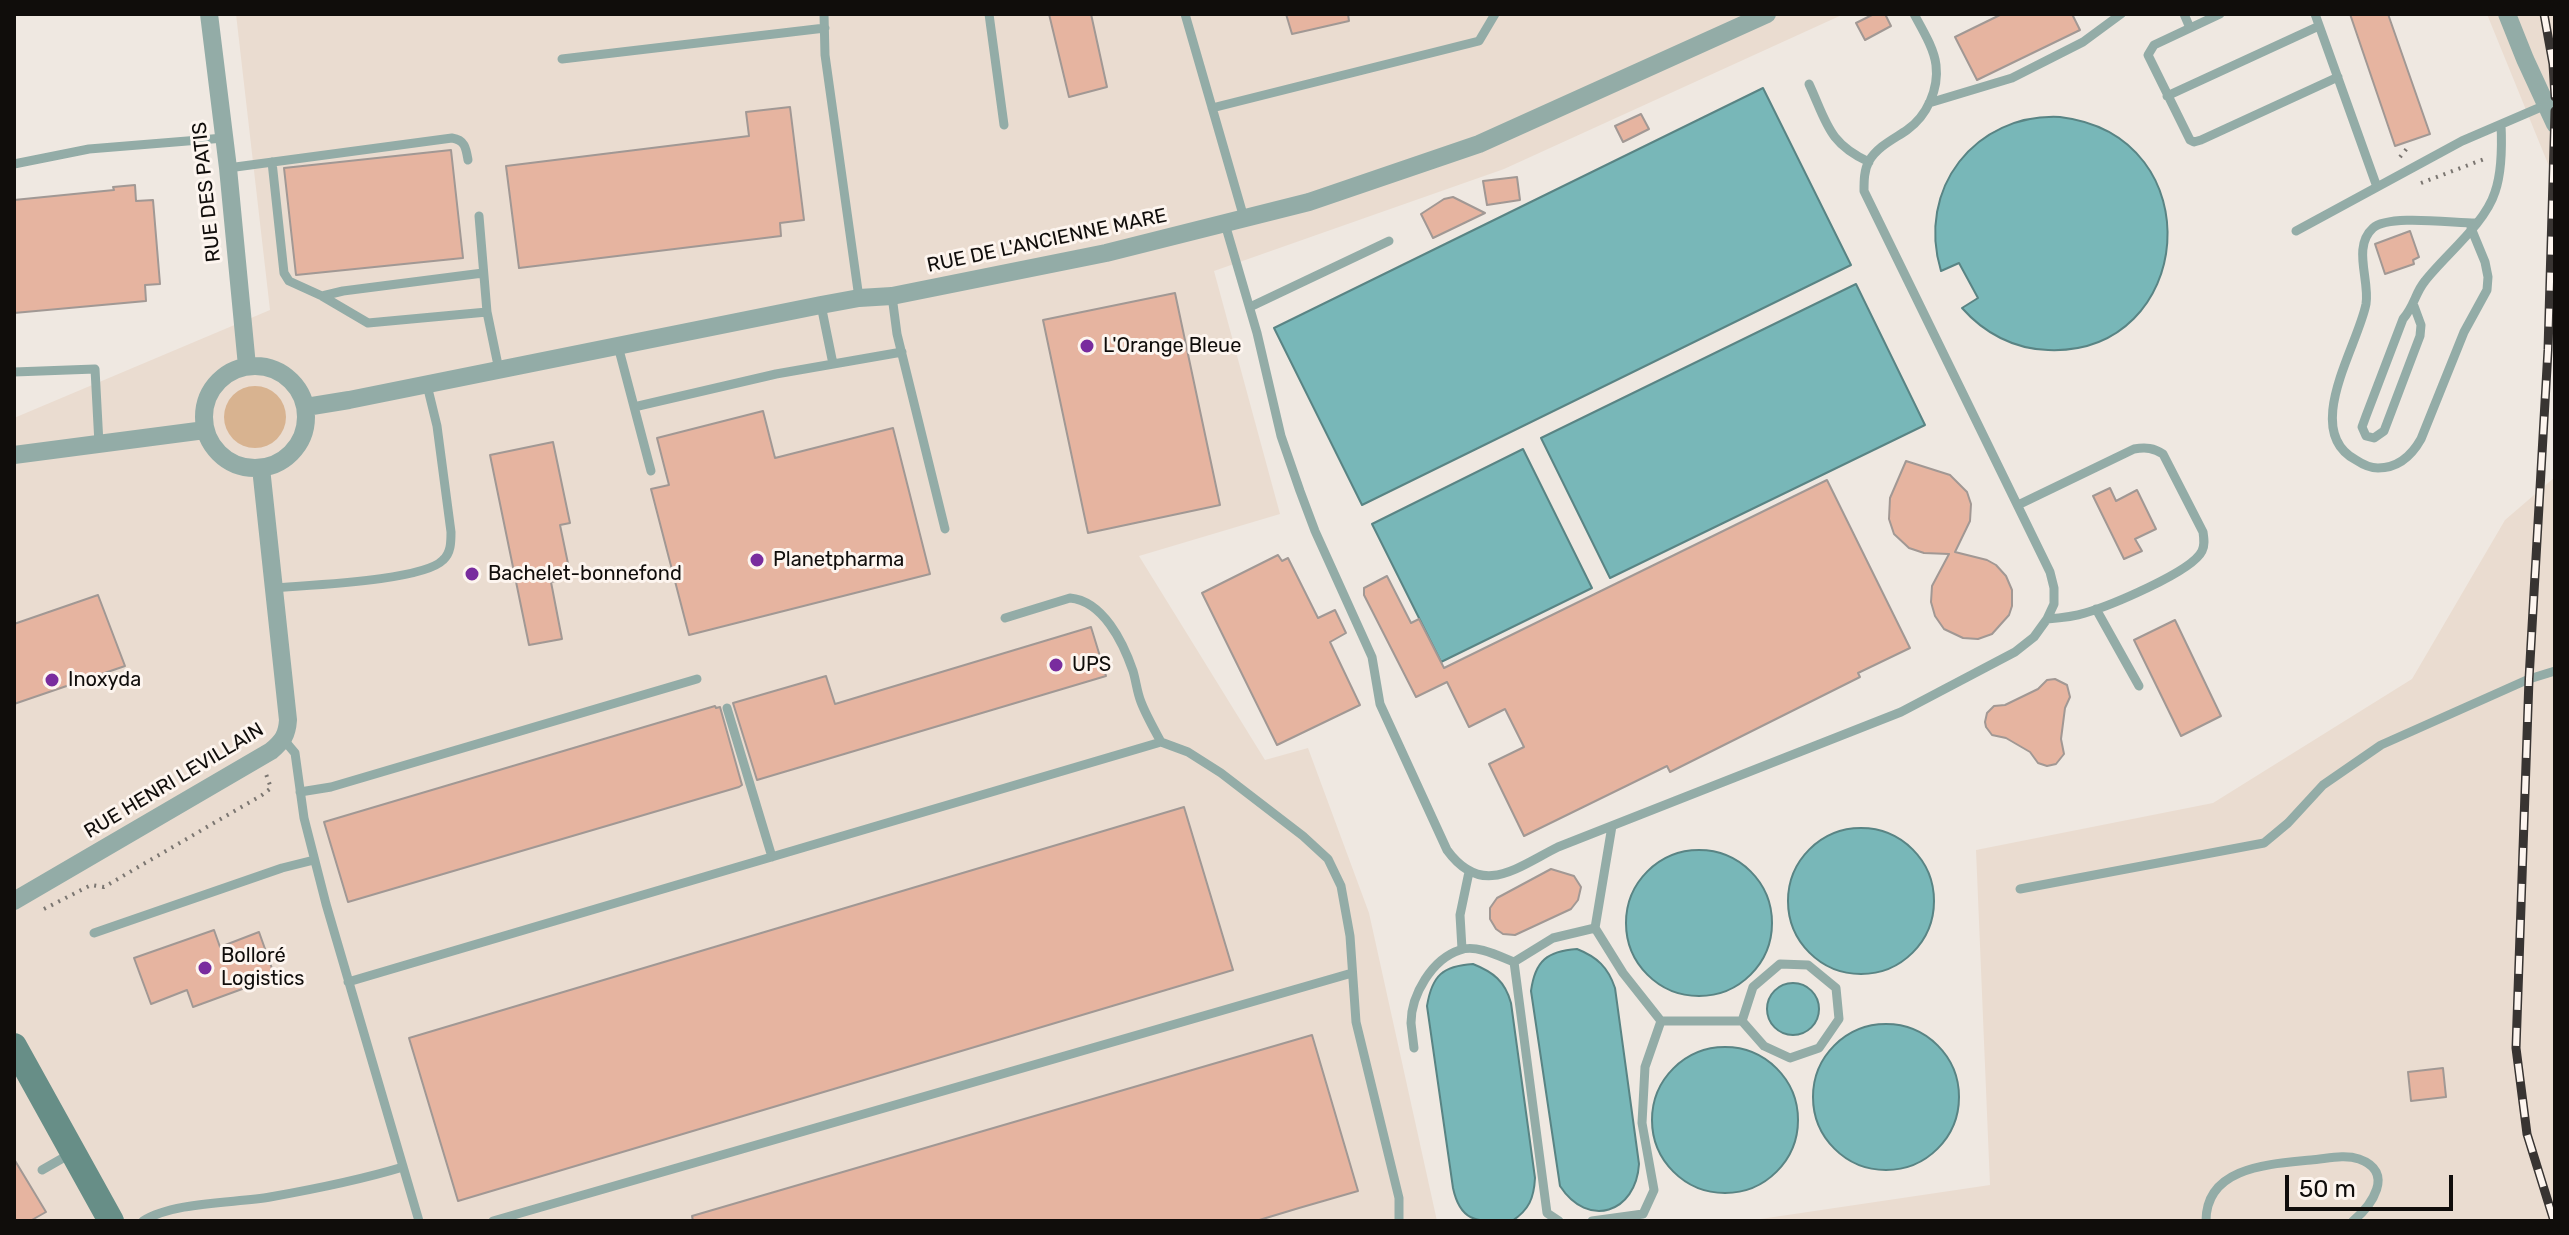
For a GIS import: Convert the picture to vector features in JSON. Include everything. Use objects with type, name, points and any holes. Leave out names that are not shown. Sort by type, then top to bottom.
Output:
[{"type":"street","name":"RUE DES PATIS","points":[[209,14],[247,366]]},
{"type":"street","name":"RUE DE L'ANCIENNE MARE","points":[[306,407],[821,305],[892,296],[1106,253],[1309,202],[1479,144],[1767,14]]},
{"type":"street","points":[[2507,14],[2525,59],[2551,103],[2555,124]]},
{"type":"street","points":[[260,365],[285,374],[302,394],[306,407],[307,419],[300,442],[283,460],[261,468],[232,463],[211,443],[205,430],[203,415],[212,388],[221,377],[247,366],[260,365]]},
{"type":"street","points":[[14,455],[205,430]]},
{"type":"street","name":"RUE HENRI LEVILLAIN","points":[[14,901],[261,758],[284,740],[288,720],[261,468]]},
{"type":"street","points":[[14,1046],[111,1221]]},
{"type":"lane","points":[[824,14],[825,55],[859,298]]},
{"type":"lane","points":[[989,14],[1004,125]]},
{"type":"lane","points":[[1185,14],[1244,218]]},
{"type":"lane","points":[[1212,108],[1479,41],[1495,14]]},
{"type":"lane","points":[[1225,224],[1250,307],[1281,436],[1315,531],[1372,657],[1380,704],[1447,850],[1456,863],[1469,872],[1485,877],[1504,874],[1558,847],[1901,712],[2015,652],[2034,637],[2047,619],[2054,604],[2050,572],[1864,191],[1864,175],[1869,162],[1880,148],[1911,128],[1922,116],[1936,84],[1936,64],[1914,14]]},
{"type":"lane","points":[[1929,103],[2012,78],[2083,42],[2121,14]]},
{"type":"lane","points":[[2184,14],[2190,28]]},
{"type":"lane","points":[[2220,14],[2154,45],[2148,55],[2186,136],[2194,142],[2338,77]]},
{"type":"lane","points":[[2315,14],[2377,187]]},
{"type":"lane","points":[[2167,96],[2319,26]]},
{"type":"lane","points":[[562,59],[825,28]]},
{"type":"lane","points":[[1809,84],[1839,144],[1869,162]]},
{"type":"lane","points":[[2296,231],[2501,124],[2551,103]]},
{"type":"lane","points":[[2414,306],[2421,325],[2420,336],[2384,431],[2374,438],[2366,436],[2362,427],[2398,329],[2414,306],[2422,284],[2473,226],[2496,190],[2501,124]]},
{"type":"lane","points":[[14,164],[89,149],[224,138]]},
{"type":"lane","points":[[228,168],[452,138],[463,143],[468,160]]},
{"type":"lane","points":[[272,162],[284,273],[289,281],[360,319],[377,324],[487,312]]},
{"type":"lane","points":[[479,216],[487,312],[499,370]]},
{"type":"lane","points":[[2388,221],[2473,226],[2485,262],[2487,290],[2464,332],[2415,450],[2405,460],[2389,467],[2375,468],[2347,456],[2333,430],[2332,412],[2366,305],[2363,248],[2367,235],[2374,226],[2388,221]]},
{"type":"lane","points":[[1250,307],[1389,241]]},
{"type":"lane","points":[[322,296],[483,273]]},
{"type":"lane","points":[[892,296],[902,352],[945,529]]},
{"type":"lane","points":[[821,305],[833,364]]},
{"type":"lane","points":[[618,346],[651,471]]},
{"type":"lane","points":[[634,407],[776,374],[902,352]]},
{"type":"lane","points":[[14,372],[95,369],[99,444]]},
{"type":"lane","points":[[274,588],[410,574],[433,568],[445,559],[451,532],[437,426],[427,385]]},
{"type":"lane","points":[[2018,505],[2134,449],[2156,449],[2163,454],[2203,532],[2201,552],[2180,572],[2082,614],[2047,619]]},
{"type":"lane","points":[[1005,618],[1070,598],[1091,605],[1106,620],[1120,642],[1133,671],[1140,700],[1161,742]]},
{"type":"lane","points":[[2096,609],[2139,686]]},
{"type":"lane","points":[[2020,889],[2264,843],[2288,823],[2323,785],[2381,745],[2529,679],[2555,671]]},
{"type":"lane","points":[[300,792],[331,787],[697,679]]},
{"type":"lane","points":[[727,708],[772,857]]},
{"type":"lane","points":[[284,740],[295,753],[314,860],[419,1221]]},
{"type":"lane","points":[[348,982],[1161,742],[1188,752],[1221,773],[1328,859],[1341,886],[1350,936],[1356,1022],[1399,1198],[1399,1221]]},
{"type":"lane","points":[[1612,826],[1595,928],[1623,973],[1661,1021]]},
{"type":"lane","points":[[94,933],[282,868],[314,860]]},
{"type":"lane","points":[[1462,949],[1460,915],[1469,872]]},
{"type":"lane","points":[[1514,962],[1553,938],[1595,928]]},
{"type":"lane","points":[[1414,1048],[1411,1020],[1422,981],[1439,961],[1462,949],[1488,951],[1514,962]]},
{"type":"lane","points":[[1514,962],[1547,1213],[1559,1221]]},
{"type":"lane","points":[[1661,1021],[1742,1021],[1764,1046],[1790,1058],[1819,1048],[1839,1019],[1836,988],[1808,965],[1780,964],[1753,987],[1742,1021]]},
{"type":"lane","points":[[493,1221],[1352,973]]},
{"type":"lane","points":[[1592,1221],[1643,1214],[1654,1190],[1642,1123],[1645,1067],[1661,1021]]},
{"type":"lane","points":[[42,1170],[72,1153]]},
{"type":"lane","points":[[2206,1221],[2215,1191],[2228,1178],[2246,1169],[2346,1157],[2362,1160],[2372,1168],[2378,1179],[2379,1190],[2372,1203],[2353,1221]]},
{"type":"lane","points":[[143,1221],[160,1212],[269,1197],[403,1167]]},
{"type":"path","points":[[40,912],[91,885],[104,887],[262,795],[271,788],[261,758]]},
{"type":"shaded area","points":[[236,14],[1844,14],[1504,169],[1214,271],[1280,514],[1139,556],[1265,760],[1308,748],[1369,913],[1437,1221],[14,1221],[14,418],[270,310]]},
{"type":"shaded area","points":[[2487,14],[2555,14],[2555,181],[2491,24]]},
{"type":"shaded area","points":[[255,386],[267,388],[277,395],[284,405],[284,429],[277,439],[267,446],[255,448],[243,446],[233,439],[226,429],[224,417],[226,405],[233,395],[243,388]]},
{"type":"shaded area","points":[[2555,477],[2555,1221],[1747,1221],[1990,1185],[1976,850],[2213,803],[2412,679],[2505,520]]},
{"type":"water","points":[[1763,88],[1851,265],[1362,505],[1274,328]]},
{"type":"water","points":[[2060,117],[2110,133],[2144,162],[2163,201],[2167,243],[2157,284],[2134,319],[2097,342],[2048,350],[2035,349],[2000,338],[1962,308],[1978,298],[1959,263],[1941,271],[1935,241],[1937,212],[1945,185],[1959,162],[1978,142],[2002,128],[2029,119]]},
{"type":"water","points":[[1856,284],[1925,425],[1610,578],[1541,438]]},
{"type":"water","points":[[1523,449],[1592,588],[1441,662],[1372,524]]},
{"type":"water","points":[[1861,828],[1889,833],[1913,849],[1929,873],[1934,901],[1929,929],[1913,953],[1889,969],[1861,974],[1833,969],[1809,953],[1793,929],[1788,901],[1793,873],[1809,849],[1833,833]]},
{"type":"water","points":[[1699,850],[1727,855],[1751,871],[1767,895],[1772,923],[1767,951],[1751,975],[1727,991],[1699,996],[1671,991],[1647,975],[1631,951],[1626,923],[1631,895],[1647,871],[1671,855]]},
{"type":"water","points":[[1577,949],[1601,964],[1615,988],[1639,1164],[1636,1181],[1629,1194],[1609,1210],[1584,1208],[1560,1186],[1531,991],[1536,972],[1544,960],[1558,952]]},
{"type":"water","points":[[1473,964],[1497,978],[1511,1003],[1535,1178],[1530,1203],[1512,1221],[1481,1220],[1467,1215],[1461,1209],[1453,1188],[1427,1006],[1432,987],[1441,974],[1454,967]]},
{"type":"water","points":[[1793,983],[1812,990],[1819,1009],[1812,1028],[1793,1035],[1774,1028],[1767,1009],[1774,990]]},
{"type":"water","points":[[1886,1024],[1914,1029],[1938,1045],[1954,1069],[1959,1097],[1954,1125],[1938,1149],[1914,1165],[1886,1170],[1858,1165],[1834,1149],[1818,1125],[1813,1097],[1818,1069],[1834,1045],[1858,1029]]},
{"type":"water","points":[[1725,1047],[1753,1052],[1777,1068],[1793,1092],[1798,1120],[1793,1148],[1777,1172],[1753,1188],[1725,1193],[1697,1188],[1673,1172],[1657,1148],[1652,1120],[1657,1092],[1673,1068],[1697,1052]]},
{"type":"building","points":[[1049,14],[1091,14],[1107,87],[1069,97]]},
{"type":"building","points":[[1286,14],[1348,14],[1349,21],[1292,34]]},
{"type":"building","points":[[1874,14],[1885,14],[1891,26],[1865,40],[1856,23]]},
{"type":"building","points":[[2002,14],[2072,14],[2080,30],[1977,80],[1955,37]]},
{"type":"building","points":[[2350,14],[2388,14],[2430,134],[2395,146]]},
{"type":"building","points":[[790,107],[804,220],[780,223],[781,236],[519,268],[506,166],[749,136],[746,112]]},
{"type":"building","points":[[1641,114],[1649,129],[1623,142],[1615,126]]},
{"type":"building","points":[[451,150],[463,258],[296,275],[284,168]]},
{"type":"building","points":[[1517,177],[1520,200],[1487,205],[1483,181]]},
{"type":"building","points":[[135,185],[136,201],[153,200],[160,284],[145,285],[146,301],[14,313],[14,200]]},
{"type":"building","points":[[1453,197],[1485,213],[1433,238],[1421,214],[1444,199]]},
{"type":"building","points":[[2410,231],[2419,257],[2413,260],[2414,264],[2385,274],[2375,244]]},
{"type":"building","points":[[1175,293],[1220,505],[1088,533],[1043,320]]},
{"type":"building","points":[[763,411],[775,458],[893,428],[930,574],[689,635],[651,489],[669,485],[657,438]]},
{"type":"building","points":[[553,442],[570,523],[560,525],[571,578],[551,582],[562,639],[529,645],[490,455]]},
{"type":"building","points":[[1906,461],[1950,475],[1967,492],[1971,504],[1970,521],[1955,552],[1996,565],[2006,576],[2012,590],[2009,615],[1992,634],[1978,639],[1963,638],[1944,629],[1935,616],[1931,602],[1932,586],[1949,554],[1924,553],[1909,548],[1894,534],[1889,519],[1890,498]]},
{"type":"building","points":[[1827,480],[1910,648],[1858,673],[1860,677],[1670,772],[1667,766],[1524,836],[1489,764],[1524,747],[1505,709],[1469,727],[1447,682],[1416,697],[1364,595],[1364,588],[1387,576],[1411,623],[1419,619],[1444,668]]},
{"type":"building","points":[[2110,488],[2116,501],[2137,490],[2156,529],[2135,539],[2142,551],[2124,559],[2093,496]]},
{"type":"building","points":[[1278,555],[1282,561],[1288,558],[1318,618],[1335,610],[1346,633],[1330,642],[1360,705],[1277,745],[1202,593]]},
{"type":"building","points":[[98,595],[125,666],[14,704],[14,624]]},
{"type":"building","points":[[2175,620],[2221,716],[2181,736],[2134,640]]},
{"type":"building","points":[[1091,627],[1106,676],[757,780],[733,703],[826,676],[835,704]]},
{"type":"building","points":[[2055,679],[2067,685],[2070,697],[2065,708],[2061,739],[2064,754],[2056,764],[2047,766],[2038,763],[2030,752],[2006,738],[1992,735],[1985,722],[1987,713],[1994,706],[2005,705],[2038,689],[2047,680]]},
{"type":"building","points":[[720,707],[742,785],[739,787],[348,902],[324,822]]},
{"type":"building","points":[[1184,807],[1233,970],[458,1201],[409,1038]]},
{"type":"building","points":[[1551,869],[1574,876],[1581,887],[1578,900],[1571,909],[1515,935],[1503,934],[1496,929],[1490,919],[1490,908],[1497,898]]},
{"type":"building","name":"Bolloré Logistics","points":[[214,930],[220,947],[259,932],[275,977],[193,1007],[187,990],[151,1004],[134,958]]},
{"type":"building","points":[[1312,1035],[1358,1191],[1256,1221],[693,1221],[692,1216]]},
{"type":"building","points":[[2443,1068],[2446,1097],[2411,1101],[2408,1072]]},
{"type":"building","points":[[14,1159],[46,1212],[30,1221],[14,1221]]},
{"type":"railway","points":[[2544,14],[2555,97]]},
{"type":"railway","points":[[2554,1221],[2527,1134],[2516,1048],[2529,679],[2548,350],[2555,111]]},
{"type":"place","name":"L'Orange Bleue","points":[[1087,346]]},
{"type":"place","name":"Planetpharma","points":[[757,560]]},
{"type":"place","name":"Bachelet-bonnefond","points":[[472,574]]},
{"type":"place","name":"UPS","points":[[1056,665]]},
{"type":"place","name":"Inoxyda","points":[[52,680]]},
{"type":"place","name":"Bolloré Logistics","points":[[205,968]]}]
